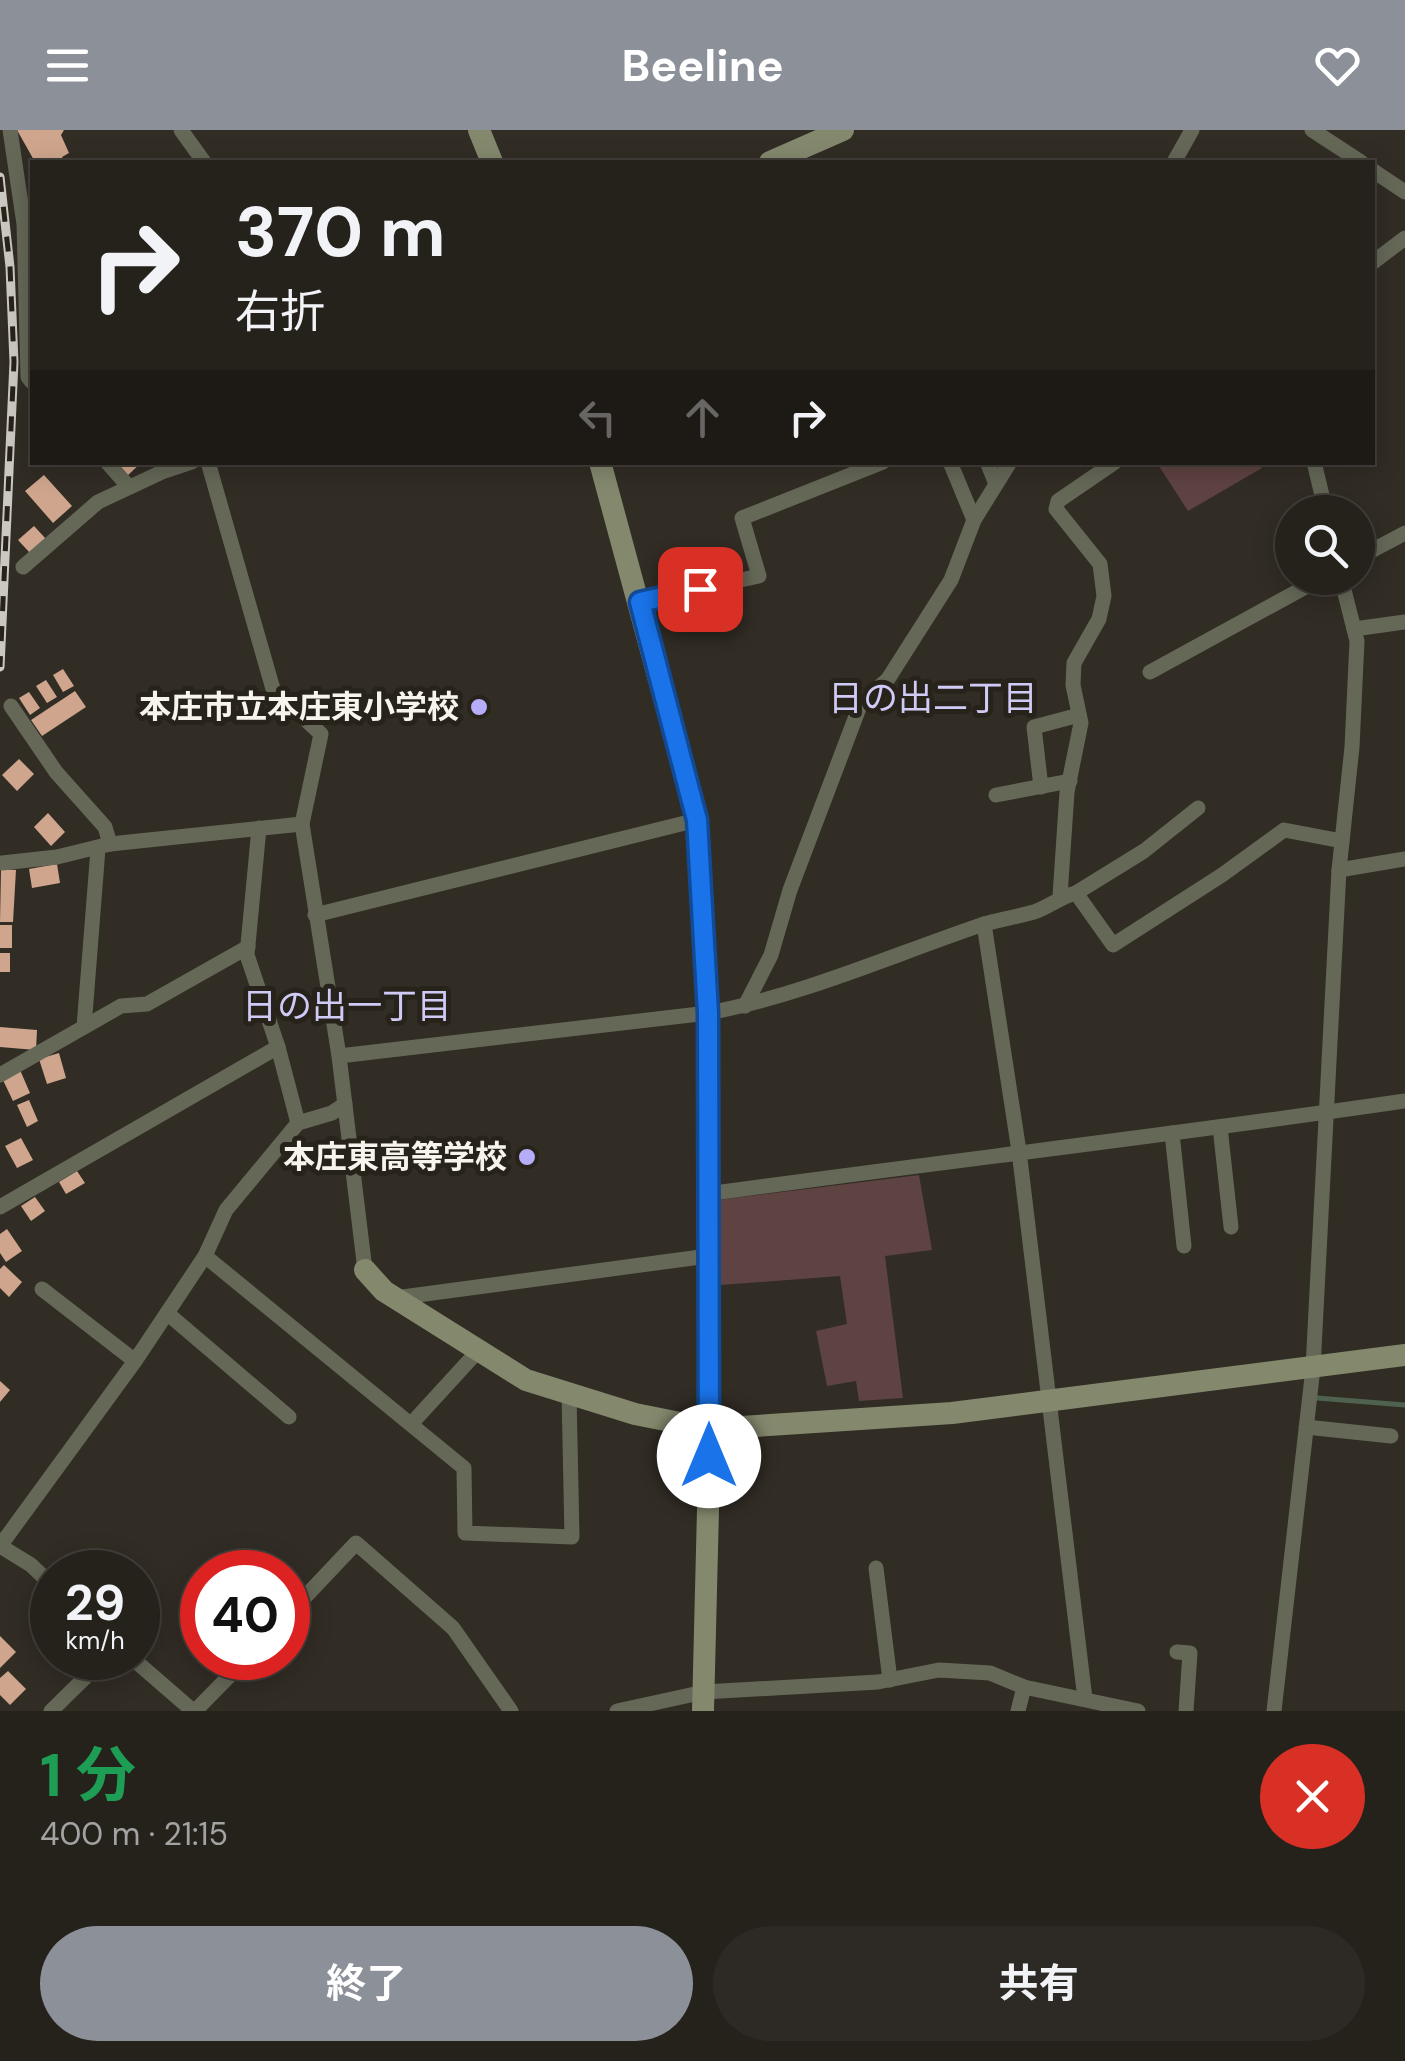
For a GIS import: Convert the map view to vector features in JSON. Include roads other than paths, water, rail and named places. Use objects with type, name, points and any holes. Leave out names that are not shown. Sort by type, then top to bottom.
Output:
[{"type":"street","points":[[10,130],[24,224],[30,380]]},
{"type":"street","points":[[181,130],[203,160]]},
{"type":"street","points":[[479,130],[491,160]]},
{"type":"street","points":[[1175,160],[1192,130]]},
{"type":"street","points":[[1312,130],[1358,160]]},
{"type":"street","points":[[774,160],[835,132]]},
{"type":"street","points":[[1375,172],[1405,192]]},
{"type":"street","points":[[1375,261],[1405,238]]},
{"type":"street","points":[[109,465],[128,486]]},
{"type":"street","points":[[22,567],[98,502],[184,465]]},
{"type":"street","points":[[209,465],[274,689],[321,734],[302,824],[339,1056],[365,1270],[394,1298],[526,1380],[636,1414],[710,1429],[952,1413],[1405,1355]]},
{"type":"street","points":[[601,465],[697,820],[708,1013],[710,1429],[704,1702]]},
{"type":"street","points":[[640,602],[760,576],[742,518],[875,465]]},
{"type":"street","points":[[951,465],[974,520]]},
{"type":"street","points":[[988,465],[996,484]]},
{"type":"street","points":[[746,1006],[771,956],[790,890],[862,704],[888,680],[951,580],[974,520],[1008,465]]},
{"type":"street","points":[[1112,465],[1058,501],[1056,509],[1100,564],[1104,596],[1099,619],[1074,663],[1073,686],[1081,723],[1070,781],[1068,895],[1114,945],[1284,830],[1342,840]]},
{"type":"street","points":[[1315,465],[1322,495]]},
{"type":"street","points":[[1375,549],[1405,532]]},
{"type":"street","points":[[1150,672],[1291,595]]},
{"type":"street","points":[[1274,1711],[1313,1368],[1339,870],[1352,747],[1357,641],[1345,595]]},
{"type":"street","points":[[1354,629],[1405,622]]},
{"type":"street","points":[[11,706],[56,772],[105,827],[84,1028]]},
{"type":"street","points":[[1041,787],[1034,728],[1079,714]]},
{"type":"street","points":[[996,795],[1070,781]]},
{"type":"street","points":[[339,1056],[708,1013],[795,992],[984,924],[1038,910],[1144,851],[1198,808]]},
{"type":"street","points":[[315,915],[697,820]]},
{"type":"street","points":[[2,863],[302,824]]},
{"type":"street","points":[[259,828],[247,955],[298,1123]]},
{"type":"street","points":[[1339,870],[1405,859]]},
{"type":"street","points":[[984,924],[1018,1151],[1085,1699]]},
{"type":"street","points":[[0,1075],[121,1006],[146,1004],[248,948]]},
{"type":"street","points":[[0,1207],[278,1047]]},
{"type":"street","points":[[707,1194],[1405,1101]]},
{"type":"street","points":[[30,1564],[0,1546],[205,1256],[226,1210],[298,1123],[332,1113],[345,1104]]},
{"type":"street","points":[[1220,1127],[1231,1227]]},
{"type":"street","points":[[1172,1133],[1184,1246]]},
{"type":"street","points":[[205,1256],[464,1468],[465,1533],[572,1537],[570,1394]]},
{"type":"street","points":[[394,1298],[708,1256]]},
{"type":"street","points":[[42,1288],[134,1361]]},
{"type":"street","points":[[167,1312],[289,1417]]},
{"type":"street","points":[[412,1423],[477,1352]]},
{"type":"street","points":[[1306,1428],[1391,1436]]},
{"type":"street","points":[[310,1592],[356,1544],[454,1628],[511,1711]]},
{"type":"street","points":[[876,1568],[890,1680]]},
{"type":"street","points":[[1176,1652],[1190,1653],[1186,1711]]},
{"type":"street","points":[[617,1711],[890,1680],[940,1670],[990,1672],[1024,1687],[1138,1711]]},
{"type":"street","points":[[51,1711],[83,1680]]},
{"type":"street","points":[[158,1680],[194,1711],[225,1680]]},
{"type":"street","points":[[1018,1711],[1024,1687]]},
{"type":"waterway","points":[[1317,1398],[1405,1405]]},
{"type":"railway","points":[[0,177],[10,267],[14,362],[0,667]]},
{"type":"place","name":"本庄市立本庄東小学校","points":[[479,707]]},
{"type":"place","name":"本庄東高等学校","points":[[527,1157]]},
{"type":"district","name":"日の出二丁目","points":[[933,698]]},
{"type":"district","name":"日の出一丁目","points":[[347,1006]]}]
